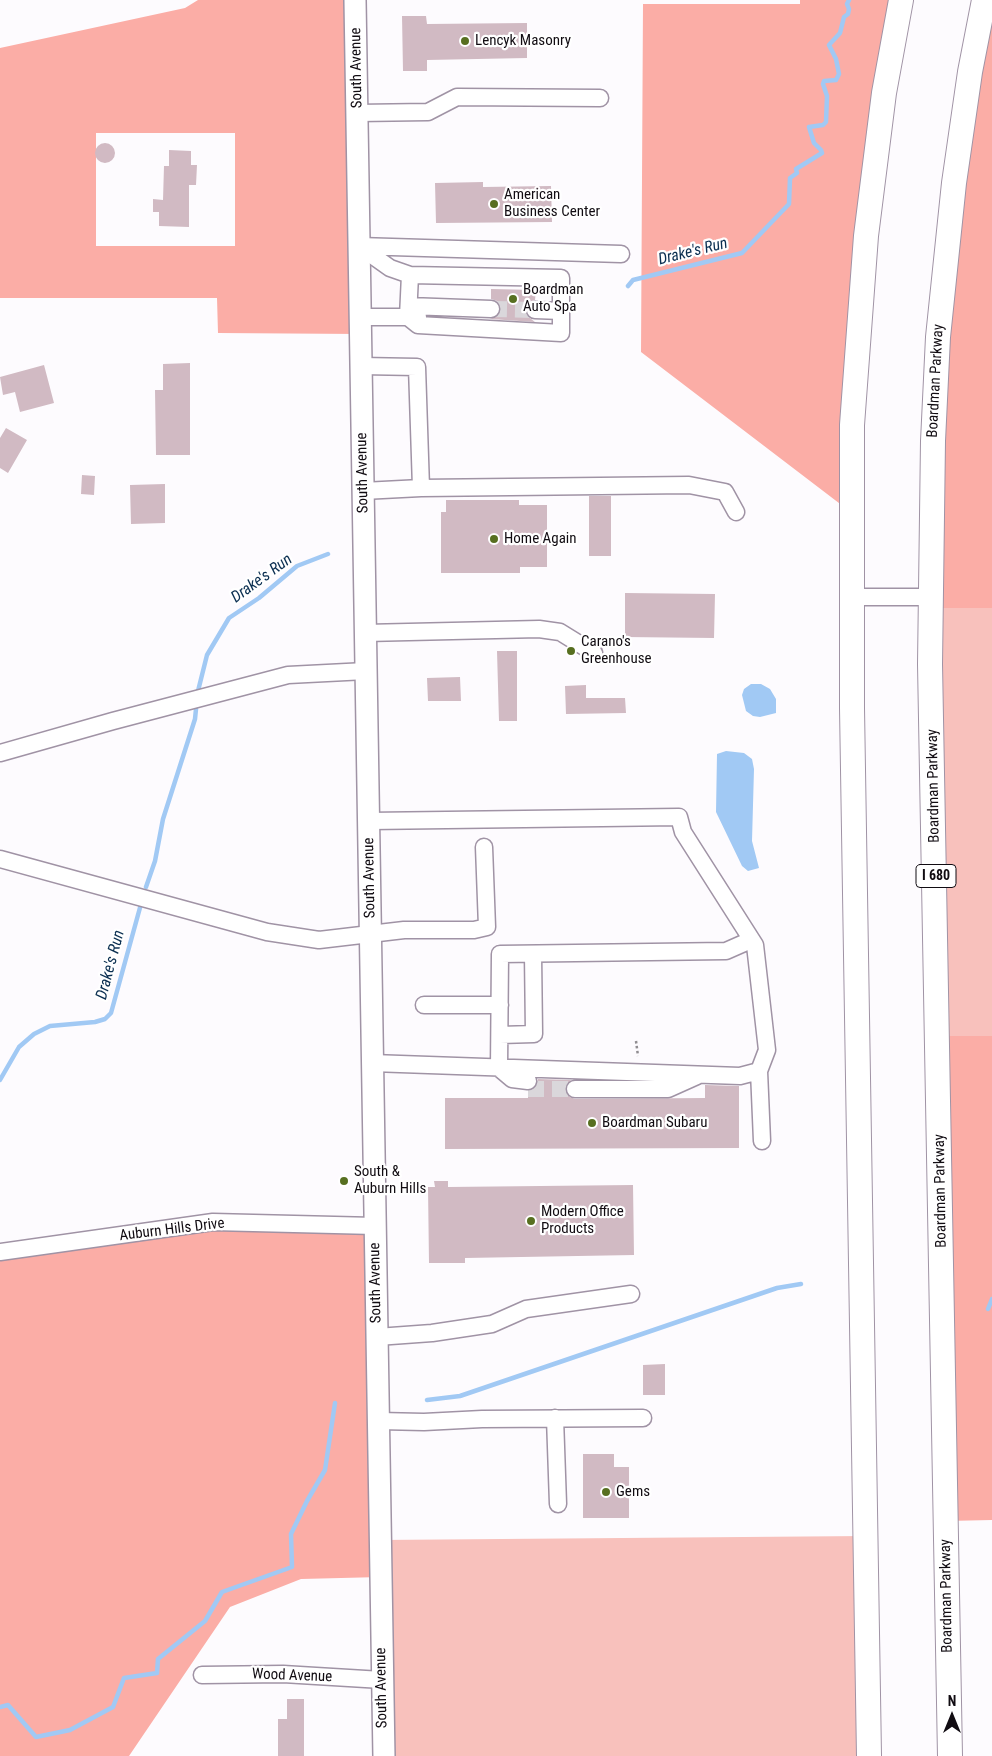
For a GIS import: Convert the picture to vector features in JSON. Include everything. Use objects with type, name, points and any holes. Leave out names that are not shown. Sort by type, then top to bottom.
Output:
[{"type":"highway","points":[[869,1756],[852,727],[852,426],[857,337],[874,168],[901,0]]},
{"type":"highway","name":"Boardman Parkway","points":[[950,1756],[930,664],[933,441],[944,275],[954,183],[970,72],[984,0]]},
{"type":"main road","name":"South Avenue","points":[[355,0],[384,1756]]},
{"type":"street","points":[[357,113],[428,112],[457,97],[600,98]]},
{"type":"street","points":[[359,246],[621,254]]},
{"type":"street","points":[[359,246],[390,268],[410,275],[561,278],[561,333],[418,325],[409,311],[410,275]]},
{"type":"street","points":[[360,316],[409,311],[490,314]]},
{"type":"street","points":[[535,316],[561,316]]},
{"type":"street","points":[[361,366],[417,367],[421,488]]},
{"type":"street","points":[[363,491],[421,488],[688,485],[725,492],[736,512]]},
{"type":"street","points":[[852,597],[931,597]]},
{"type":"street","points":[[365,632],[539,629],[560,632],[594,653]]},
{"type":"street","points":[[0,753],[113,721],[288,676],[366,671]]},
{"type":"street","points":[[369,821],[679,817],[683,832],[755,945],[767,1050],[759,1071],[762,1141]]},
{"type":"street","points":[[0,859],[267,932],[319,940],[370,936],[404,930],[474,930],[487,927],[484,847]]},
{"type":"street","points":[[528,1085],[510,1088],[496,1068],[500,1035],[500,954],[726,951],[751,940]]},
{"type":"street","points":[[500,1035],[534,1034],[534,954]]},
{"type":"street","points":[[424,1005],[500,1005]]},
{"type":"street","points":[[372,1063],[740,1076],[759,1071]]},
{"type":"street","points":[[575,1085],[667,1082],[701,1074]]},
{"type":"street","name":"Auburn Hills Drive","points":[[0,1252],[213,1222],[278,1222],[311,1226],[376,1226]]},
{"type":"street","points":[[377,1337],[432,1333],[492,1324],[526,1308],[631,1294]]},
{"type":"street","points":[[379,1421],[424,1422],[482,1418],[643,1418]]},
{"type":"street","points":[[555,1418],[558,1504]]},
{"type":"street","name":"Wood Avenue","points":[[202,1675],[283,1674],[382,1680]]},
{"type":"path","points":[[636,1041],[638,1052]]},
{"type":"shaded area","points":[[198,0],[355,0],[360,334],[218,333],[217,298],[0,298],[0,48],[185,8]],"holes":[[[96,133],[235,133],[235,246],[96,246]]]},
{"type":"shaded area","points":[[800,0],[901,0],[894,36],[852,513],[641,352],[643,4],[800,4]]},
{"type":"shaded area","points":[[992,0],[992,608],[931,608],[938,337]]},
{"type":"shaded area","points":[[931,608],[992,608],[992,1036],[938,1036]]},
{"type":"shaded area","points":[[938,1036],[992,1036],[992,1520],[946,1521]]},
{"type":"shaded area","points":[[213,1222],[375,1226],[381,1577],[301,1579],[230,1607],[129,1756],[0,1756],[0,1252]]},
{"type":"shaded area","points":[[865,1536],[869,1756],[384,1756],[380,1540]]},
{"type":"water","points":[[751,684],[761,684],[770,689],[776,699],[776,713],[760,717],[753,716],[746,711],[742,695],[744,689]]},
{"type":"water","points":[[726,751],[744,753],[752,759],[754,769],[752,841],[759,868],[748,871],[742,866],[716,812],[717,754]]},
{"type":"building","name":"Lencyk Masonry","points":[[402,16],[426,16],[427,24],[527,23],[527,58],[427,60],[427,71],[403,71]]},
{"type":"building","points":[[105,143],[112,146],[115,153],[112,160],[105,163],[98,160],[95,153],[98,146]]},
{"type":"building","points":[[169,150],[191,151],[191,165],[197,165],[196,185],[189,185],[189,227],[159,226],[159,212],[153,212],[153,199],[163,200],[164,166],[169,166]]},
{"type":"building","name":"American Business Center","points":[[483,182],[483,187],[551,186],[552,222],[436,223],[435,183]]},
{"type":"building","name":"Boardman Auto Spa","points":[[491,289],[536,290],[535,300],[527,304],[525,310],[526,315],[535,322],[490,319],[499,315],[501,309],[497,301],[491,299]]},
{"type":"building","points":[[190,363],[190,455],[156,455],[155,390],[163,390],[163,364]]},
{"type":"building","points":[[44,365],[54,403],[20,412],[15,392],[3,395],[0,377]]},
{"type":"building","points":[[6,428],[27,440],[8,473],[0,468],[0,438]]},
{"type":"building","points":[[82,475],[95,476],[94,495],[81,494]]},
{"type":"building","points":[[165,484],[165,523],[131,524],[130,485]]},
{"type":"building","points":[[589,496],[611,496],[611,556],[589,556]]},
{"type":"building","name":"Home Again","points":[[446,500],[519,500],[519,505],[547,505],[547,567],[520,567],[520,573],[441,573],[441,512],[446,512]]},
{"type":"building","points":[[625,593],[715,594],[714,638],[625,637]]},
{"type":"building","points":[[497,651],[517,651],[517,721],[499,721]]},
{"type":"building","points":[[460,677],[461,701],[428,701],[427,678]]},
{"type":"building","points":[[586,685],[586,698],[625,698],[626,713],[566,714],[565,686]]},
{"type":"building","name":"Boardman Subaru","points":[[538,1079],[571,1080],[565,1089],[570,1097],[575,1099],[705,1098],[705,1085],[739,1086],[739,1148],[445,1149],[445,1098],[528,1098],[528,1091],[536,1087]]},
{"type":"building","name":"Modern Office Products","points":[[434,1181],[448,1181],[448,1187],[633,1185],[634,1255],[465,1258],[465,1263],[429,1263],[428,1187],[435,1187]]},
{"type":"building","points":[[665,1364],[665,1395],[643,1395],[643,1365]]},
{"type":"building","name":"Gems","points":[[583,1454],[614,1454],[614,1467],[629,1467],[629,1518],[583,1518]]},
{"type":"building","points":[[287,1699],[304,1699],[304,1756],[278,1756],[278,1719],[287,1719]]},
{"type":"waterway","name":"Drake's Run","points":[[628,286],[633,280],[742,253],[789,204],[790,178],[797,173],[796,169],[822,153],[814,143],[809,127],[823,125],[826,122],[827,96],[823,84],[824,81],[836,80],[839,74],[836,59],[829,45],[840,33],[844,17],[848,14],[847,4],[849,0]]},
{"type":"waterway","name":"Drake's Run","points":[[198,691],[207,655],[229,618],[259,598],[297,566],[328,554]]},
{"type":"waterway","name":"Drake's Run","points":[[146,887],[155,861],[163,819],[195,719],[196,709]]},
{"type":"waterway","name":"Drake's Run","points":[[0,1080],[19,1047],[34,1034],[50,1026],[95,1022],[105,1019],[111,1013],[141,904]]},
{"type":"waterway","points":[[427,1400],[460,1396],[777,1288],[801,1284]]},
{"type":"waterway","points":[[988,1309],[992,1299]]},
{"type":"waterway","points":[[0,1707],[8,1705],[36,1737],[70,1730],[113,1707],[124,1678],[157,1673],[158,1659],[205,1621],[222,1592],[292,1567],[291,1534],[325,1470],[335,1403]]},
{"type":"tunnel","points":[[491,309],[535,310]]},
{"type":"tunnel","points":[[528,1089],[575,1089]]},
{"type":"place","name":"Lencyk Masonry","points":[[465,41]]},
{"type":"place","name":"American Business Center","points":[[494,204]]},
{"type":"place","name":"Boardman Auto Spa","points":[[513,299]]},
{"type":"place","name":"Home Again","points":[[494,539]]},
{"type":"place","name":"Carano's Greenhouse","points":[[571,651]]},
{"type":"place","name":"Boardman Subaru","points":[[592,1123]]},
{"type":"place","name":"South & Auburn Hills","points":[[344,1181]]},
{"type":"place","name":"Modern Office Products","points":[[531,1221]]},
{"type":"place","name":"Gems","points":[[606,1492]]}]
